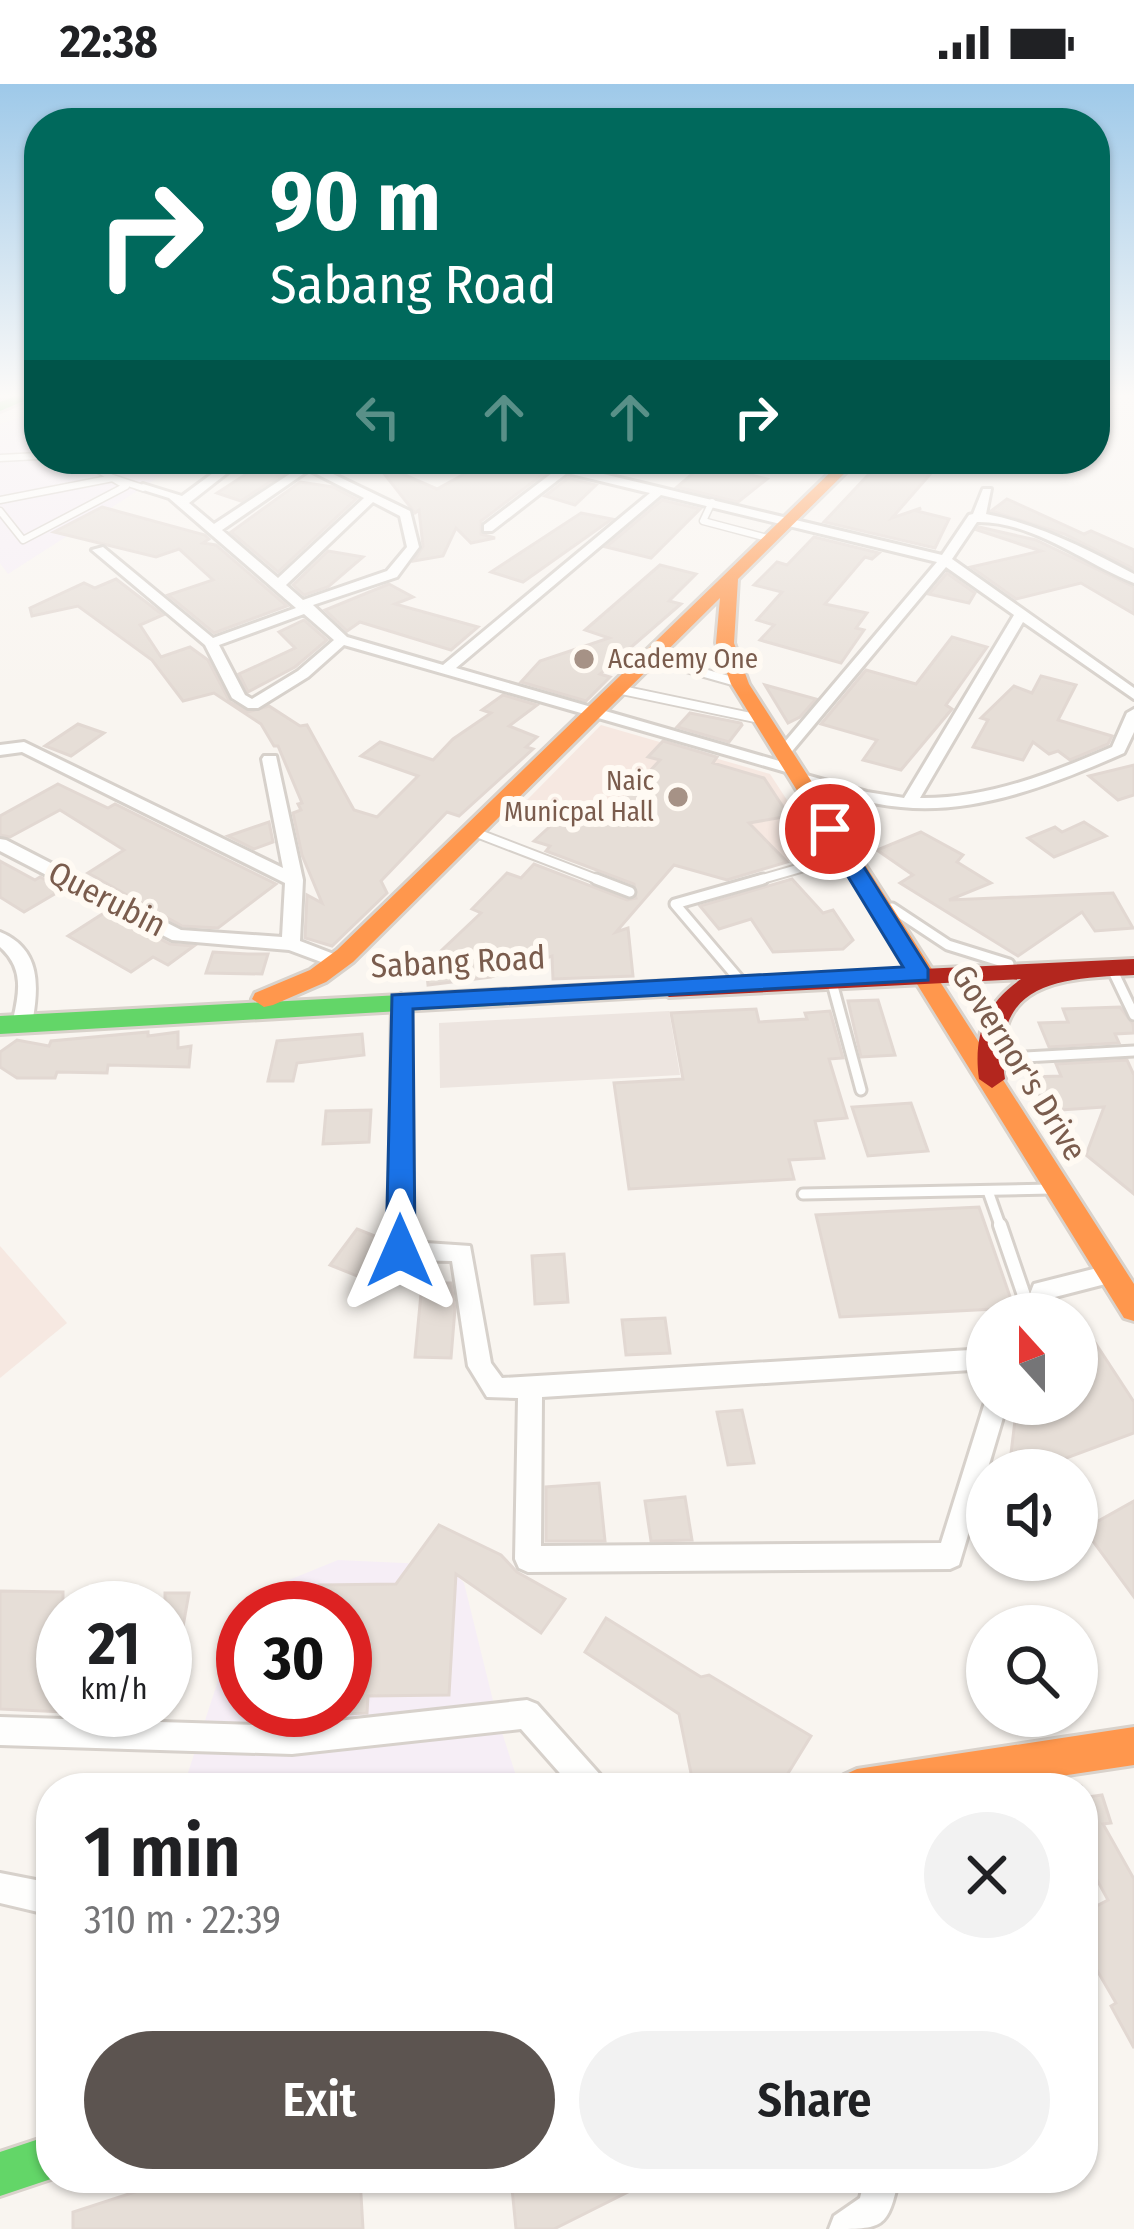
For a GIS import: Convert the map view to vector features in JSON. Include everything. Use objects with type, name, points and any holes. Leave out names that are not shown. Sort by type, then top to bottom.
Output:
[{"type":"main road","points":[[210,1011],[280,994],[338,962],[815,495]]},
{"type":"main road","points":[[730,578],[725,643],[740,684],[920,975]]},
{"type":"main road","name":"Governor's Drive","points":[[920,975],[1123,967]]},
{"type":"main road","points":[[981,1060],[986,1031],[1000,1004],[1030,982],[1066,970]]},
{"type":"main road","name":"Sabang Road","points":[[11,1024],[920,975]]},
{"type":"main road","name":"Governor's Drive","points":[[920,975],[981,1060],[1056,1188],[1118,1271],[1134,1310]]},
{"type":"main road","points":[[956,1773],[1134,1746]]},
{"type":"main road","points":[[0,2174],[36,2162]]},
{"type":"street","points":[[172,495],[342,640],[909,803],[945,804],[1089,764],[1119,750],[1134,713]]},
{"type":"street","points":[[181,503],[191,495]]},
{"type":"street","points":[[214,530],[259,495]]},
{"type":"street","points":[[211,643],[392,574],[413,547],[406,514],[367,495]]},
{"type":"street","points":[[488,528],[531,495]]},
{"type":"street","points":[[444,671],[654,495]]},
{"type":"street","points":[[682,495],[781,529],[945,560],[1134,695]]},
{"type":"street","points":[[979,516],[986,495]]},
{"type":"street","points":[[279,584],[371,497]]},
{"type":"street","points":[[792,767],[973,518],[979,516],[1091,556],[1134,579]]},
{"type":"street","points":[[98,550],[211,643],[245,705],[262,702],[342,640]]},
{"type":"street","points":[[909,803],[1022,613]]},
{"type":"street","points":[[0,750],[24,747],[294,880]]},
{"type":"street","points":[[270,759],[294,880],[291,944]]},
{"type":"street","name":"Querubin","points":[[0,844],[178,936],[291,944],[338,962]]},
{"type":"street","points":[[0,938],[23,956],[32,971],[11,1024]]},
{"type":"street","points":[[401,1001],[400,1251],[462,1252],[486,1381],[496,1390],[966,1360]]},
{"type":"street","points":[[1041,1293],[1118,1271]]},
{"type":"street","points":[[530,1388],[527,1559],[950,1556],[989,1425]]},
{"type":"street","points":[[0,1731],[292,1741],[527,1714],[579,1773]]},
{"type":"street","points":[[0,1888],[36,1896]]},
{"type":"street","points":[[847,2229],[875,2210],[879,2193]]},
{"type":"lane","points":[[0,512],[23,540],[109,495]]},
{"type":"lane","points":[[712,502],[703,521],[781,529]]},
{"type":"lane","points":[[658,649],[683,667],[740,684]]},
{"type":"lane","points":[[617,689],[760,719]]},
{"type":"lane","points":[[474,832],[630,892]]},
{"type":"lane","points":[[743,984],[675,904],[846,855]]},
{"type":"lane","points":[[866,886],[921,928],[965,952],[1066,970]]},
{"type":"lane","points":[[1123,967],[1134,1015]]},
{"type":"lane","points":[[831,979],[861,1090]]},
{"type":"lane","points":[[981,1060],[1134,1051]]},
{"type":"lane","points":[[802,1194],[1056,1188]]},
{"type":"lane","points":[[988,1191],[1024,1293]]},
{"type":"shaded area","points":[[0,495],[131,495],[8,574],[0,563]]},
{"type":"shaded area","points":[[601,725],[770,774],[821,852],[725,879],[594,839],[526,801]]},
{"type":"shaded area","points":[[669,1011],[680,1075],[440,1088],[439,1023]]},
{"type":"shaded area","points":[[0,1246],[67,1323],[0,1378]]},
{"type":"shaded area","points":[[338,1560],[425,1564],[455,1574],[464,1583],[515,1773],[188,1773],[216,1687],[216,1737],[372,1737],[372,1581],[287,1581]]},
{"type":"building","points":[[282,495],[356,499],[278,572],[231,532]]},
{"type":"building","points":[[401,495],[515,495],[481,521],[481,534],[495,538],[471,543],[456,528],[443,556],[414,561],[423,546],[419,510],[415,513]]},
{"type":"building","points":[[546,495],[585,495],[575,505]]},
{"type":"building","points":[[710,495],[747,495],[738,502]]},
{"type":"building","points":[[849,495],[912,495],[892,518],[921,508],[917,511],[949,519],[935,548],[824,522]]},
{"type":"building","points":[[1007,499],[1084,534],[1091,531],[1134,550],[1134,569],[1064,534],[991,511]]},
{"type":"building","points":[[662,500],[700,509],[651,558],[606,547]]},
{"type":"building","points":[[102,507],[205,535],[209,539],[203,543],[216,545],[287,606],[214,633],[168,595],[213,580],[179,549],[156,557],[54,532]]},
{"type":"building","points":[[581,513],[612,519],[523,582],[491,572]]},
{"type":"building","points":[[977,530],[1036,540],[1134,587],[1134,614],[1081,583],[1016,599],[971,567],[1041,551]]},
{"type":"building","points":[[814,537],[879,553],[872,559],[865,557],[825,604],[867,613],[856,628],[864,630],[841,663],[760,640],[774,625],[757,620],[782,592],[754,585],[777,562],[787,565]]},
{"type":"building","points":[[328,551],[363,557],[328,587],[304,595],[293,585]]},
{"type":"building","points":[[660,565],[696,574],[669,601],[681,604],[600,674],[610,677],[586,701],[521,682],[540,661],[609,638],[585,630]]},
{"type":"building","points":[[947,573],[975,593],[969,603],[929,594]]},
{"type":"building","points":[[116,579],[163,615],[140,625],[161,657],[190,647],[208,660],[230,702],[248,712],[269,706],[300,726],[307,725],[354,810],[377,817],[418,776],[361,756],[380,742],[433,760],[453,739],[491,713],[482,710],[503,695],[537,705],[509,726],[537,737],[526,747],[533,749],[459,816],[447,812],[381,881],[387,893],[332,946],[305,938],[307,895],[322,903],[302,855],[293,813],[301,810],[298,804],[302,803],[278,746],[261,724],[214,693],[183,701],[152,660],[78,606],[32,616],[30,608],[84,583],[95,588]]},
{"type":"building","points":[[389,584],[413,597],[395,604],[478,627],[451,650],[360,622],[347,631],[325,610]]},
{"type":"building","points":[[304,620],[327,640],[295,667],[248,692],[239,674],[295,648],[279,632]]},
{"type":"building","points":[[952,637],[987,647],[946,705],[952,709],[901,770],[863,760],[877,740],[821,724],[866,670],[916,684]]},
{"type":"building","points":[[1041,676],[1076,685],[1058,720],[1112,736],[1108,744],[1070,760],[1058,751],[1049,754],[1033,742],[1023,760],[973,747],[988,720],[981,718],[1014,686],[1032,693]]},
{"type":"building","points":[[765,685],[816,699],[788,723]]},
{"type":"building","points":[[690,713],[742,725],[729,742],[677,727]]},
{"type":"building","points":[[78,724],[104,733],[71,756],[45,746]]},
{"type":"building","points":[[663,741],[764,778],[789,816],[749,823],[787,862],[727,880],[674,865],[616,932],[628,928],[633,976],[553,979],[552,956],[491,977],[428,985],[426,965],[481,913],[472,909],[507,873],[521,878],[534,864],[627,900],[636,898],[634,884],[546,851],[550,846],[534,841],[568,810],[603,822],[660,760],[648,757]]},
{"type":"building","points":[[1134,765],[1134,795],[1118,800],[1089,776]]},
{"type":"building","points":[[58,784],[108,808],[115,804],[276,884],[218,928],[182,926],[88,873],[124,850],[60,810],[10,837],[0,835],[0,816]]},
{"type":"building","points":[[269,822],[273,842],[254,849],[228,836]]},
{"type":"building","points":[[1084,822],[1106,836],[1054,857],[1028,838],[1055,827],[1062,832]]},
{"type":"building","points":[[921,832],[963,855],[957,862],[991,883],[949,900],[1113,893],[1133,928],[1095,931],[1082,912],[1018,956],[900,883],[913,875],[877,850]]},
{"type":"building","points":[[0,861],[63,889],[24,912],[0,897]]},
{"type":"building","points":[[792,879],[823,913],[833,910],[853,940],[843,949],[773,952],[751,919],[719,929],[700,906]]},
{"type":"building","points":[[107,911],[170,944],[194,946],[168,965],[153,957],[131,972],[68,936]]},
{"type":"building","points":[[213,952],[268,954],[262,974],[206,973]]},
{"type":"building","points":[[878,1000],[895,1055],[861,1057],[848,1001]]},
{"type":"building","points":[[1120,1007],[1134,1033],[1115,1034],[1119,1043],[1049,1047],[1039,1023],[1068,1022],[1063,1009]]},
{"type":"building","points":[[756,1009],[759,1022],[807,1019],[805,1013],[830,1011],[843,1058],[829,1059],[847,1118],[815,1121],[824,1158],[789,1160],[794,1179],[629,1189],[614,1083],[683,1079],[671,1013]]},
{"type":"building","points":[[148,1032],[148,1036],[178,1032],[178,1048],[191,1046],[189,1067],[108,1065],[107,1073],[57,1072],[55,1078],[17,1078],[0,1067],[0,1052],[17,1040],[49,1046],[51,1041]]},
{"type":"building","points":[[362,1034],[364,1055],[297,1063],[293,1081],[268,1081],[277,1041]]},
{"type":"building","points":[[1127,1060],[1134,1075],[1134,1194],[1086,1155],[1104,1107],[1047,1111],[1031,1077],[1061,1076],[1056,1064]]},
{"type":"building","points":[[911,1103],[928,1151],[868,1156],[852,1107]]},
{"type":"building","points":[[371,1110],[369,1142],[323,1144],[326,1111]]},
{"type":"building","points":[[979,1207],[1009,1293],[966,1293],[966,1310],[840,1317],[816,1215]]},
{"type":"building","points":[[357,1229],[385,1240],[362,1278],[330,1265]]},
{"type":"building","points":[[564,1254],[568,1302],[535,1304],[532,1256]]},
{"type":"building","points":[[422,1283],[451,1283],[455,1309],[451,1358],[415,1357]]},
{"type":"building","points":[[665,1318],[670,1353],[626,1355],[622,1320]]},
{"type":"building","points":[[1098,1347],[1134,1402],[1134,1433],[1091,1449],[1012,1449],[1014,1425],[1098,1425]]},
{"type":"building","points":[[742,1410],[754,1463],[728,1465],[717,1412]]},
{"type":"building","points":[[599,1483],[605,1541],[546,1541],[546,1487]]},
{"type":"building","points":[[685,1497],[692,1540],[651,1541],[645,1501]]},
{"type":"building","points":[[1134,1501],[1134,1597],[1098,1548],[1098,1521]]},
{"type":"building","points":[[439,1525],[501,1555],[517,1572],[565,1599],[541,1633],[456,1574],[449,1695],[372,1696],[372,1584],[396,1584]]},
{"type":"building","points":[[0,1591],[36,1592],[36,1711],[0,1709]]},
{"type":"building","points":[[606,1618],[701,1677],[709,1675],[811,1736],[788,1773],[691,1773],[679,1714],[585,1652]]},
{"type":"building","points":[[1102,1795],[1111,1823],[1103,1824],[1134,1879],[1134,2048],[1098,1972],[1098,1905],[1108,1900],[1098,1882],[1098,1796]]},
{"type":"building","points":[[132,2193],[361,2193],[363,2229],[73,2229],[73,2212]]},
{"type":"building","points":[[512,2193],[626,2193],[554,2229],[516,2229]]},
{"type":"traffic: fast","points":[[0,1025],[669,989]]},
{"type":"traffic: fast","points":[[0,2174],[36,2162]]},
{"type":"traffic: slow","points":[[815,495],[730,578],[725,643],[740,684],[1134,1309]]},
{"type":"traffic: slow","points":[[264,999],[318,976],[345,956],[730,578]]},
{"type":"traffic: slow","points":[[956,1773],[1134,1746]]},
{"type":"traffic: jam","points":[[919,975],[1134,967]]},
{"type":"traffic: jam","points":[[669,989],[919,975]]},
{"type":"traffic: jam","points":[[992,1079],[990,1044],[998,1015],[1018,993],[1049,975]]},
{"type":"place","name":"Academy One","points":[[584,659]]},
{"type":"place","name":"Naic Municpal Hall","points":[[678,797]]},
{"type":"route","points":[[400,1251],[401,1001],[920,975],[830,829]]}]
